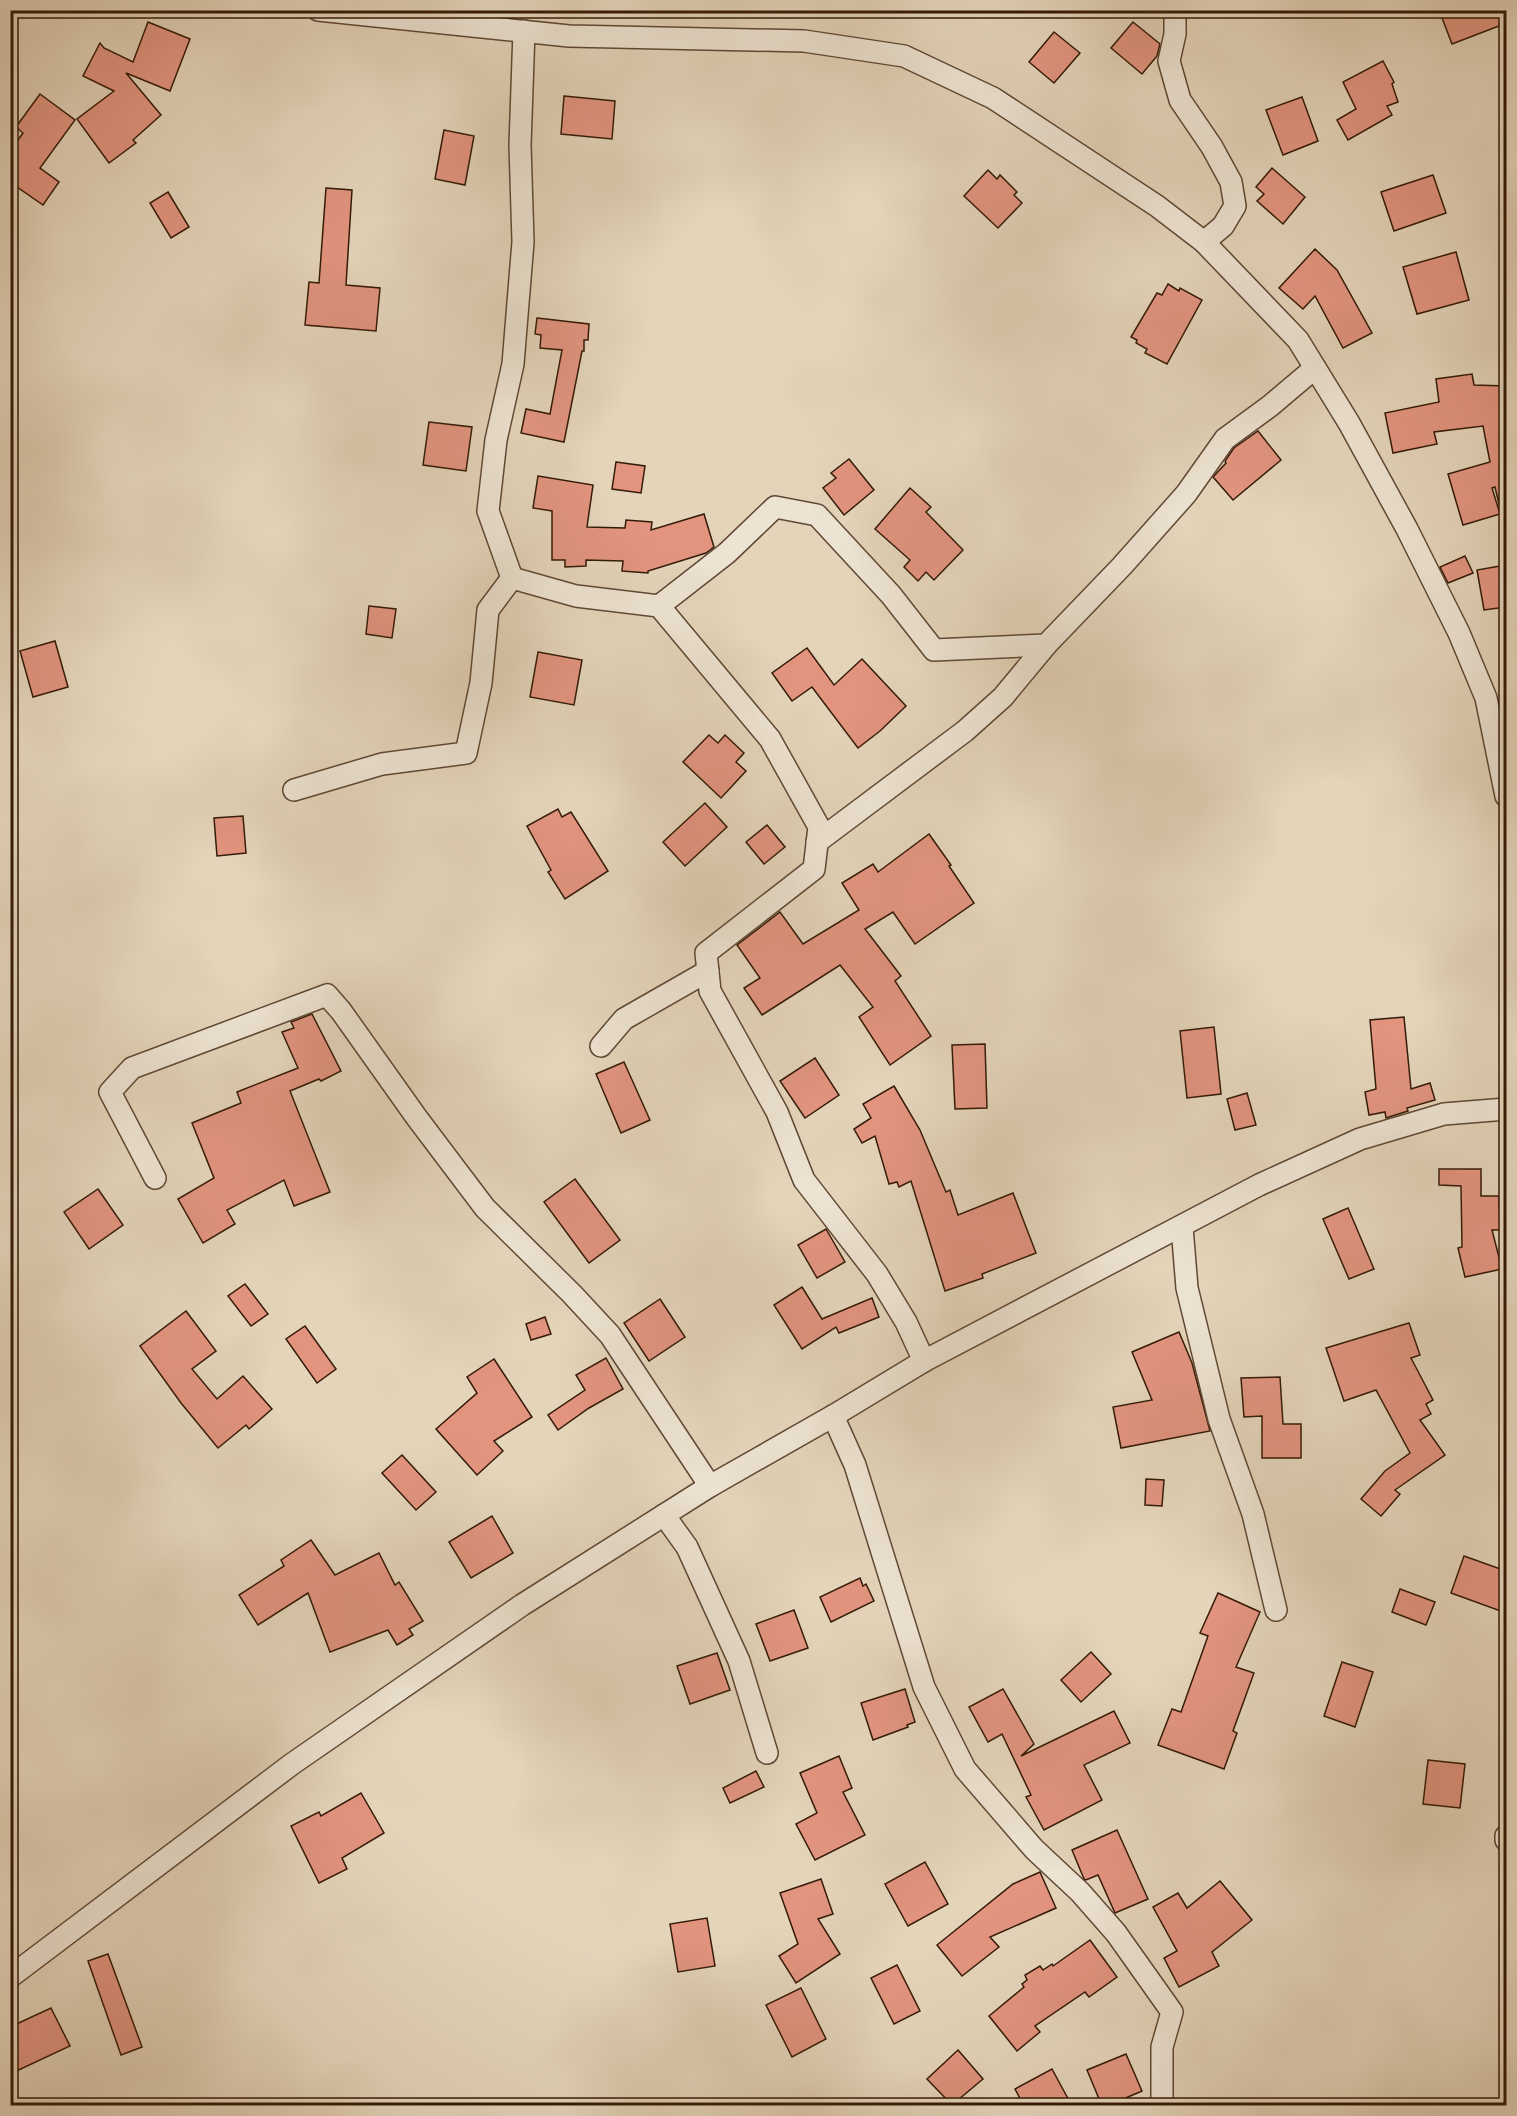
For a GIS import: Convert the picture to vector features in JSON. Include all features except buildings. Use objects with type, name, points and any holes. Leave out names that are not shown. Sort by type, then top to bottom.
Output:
[{"type":"street","points":[[318,10],[569,36],[804,41],[904,56],[993,98],[1157,206],[1204,242],[1298,340],[1349,423],[1407,529],[1459,633],[1486,698],[1506,796]]},
{"type":"street","points":[[1175,10],[1175,34],[1169,61],[1179,100],[1212,147],[1232,182],[1235,206],[1223,226],[1204,242]]},
{"type":"street","points":[[512,578],[488,511],[496,440],[513,364],[523,242],[520,145],[524,31]]},
{"type":"street","points":[[817,842],[965,731],[1002,697],[1046,645],[1186,495],[1225,439],[1270,406],[1315,368]]},
{"type":"street","points":[[659,606],[726,553],[775,507],[817,515],[891,595],[934,650],[1046,645]]},
{"type":"street","points":[[512,578],[576,596],[659,606],[770,739],[819,827],[814,869],[706,953],[710,991],[777,1112],[804,1180],[877,1274],[906,1323],[924,1361]]},
{"type":"street","points":[[294,790],[382,764],[466,753],[481,683],[488,610],[512,578]]},
{"type":"street","points":[[601,1046],[624,1019],[708,971]]},
{"type":"street","points":[[155,1178],[110,1092],[132,1068],[327,994],[485,1208],[610,1335],[710,1486]]},
{"type":"street","points":[[10,1977],[292,1764],[522,1605],[710,1486],[924,1361],[1259,1185],[1360,1139],[1444,1114],[1506,1109]]},
{"type":"street","points":[[1182,1227],[1187,1288],[1219,1419],[1253,1514],[1276,1610]]},
{"type":"street","points":[[833,1416],[855,1465],[924,1687],[965,1769],[1034,1849],[1080,1892],[1116,1933],[1172,2012],[1162,2047],[1162,2106]]},
{"type":"street","points":[[664,1515],[687,1547],[739,1661],[767,1753]]}]
